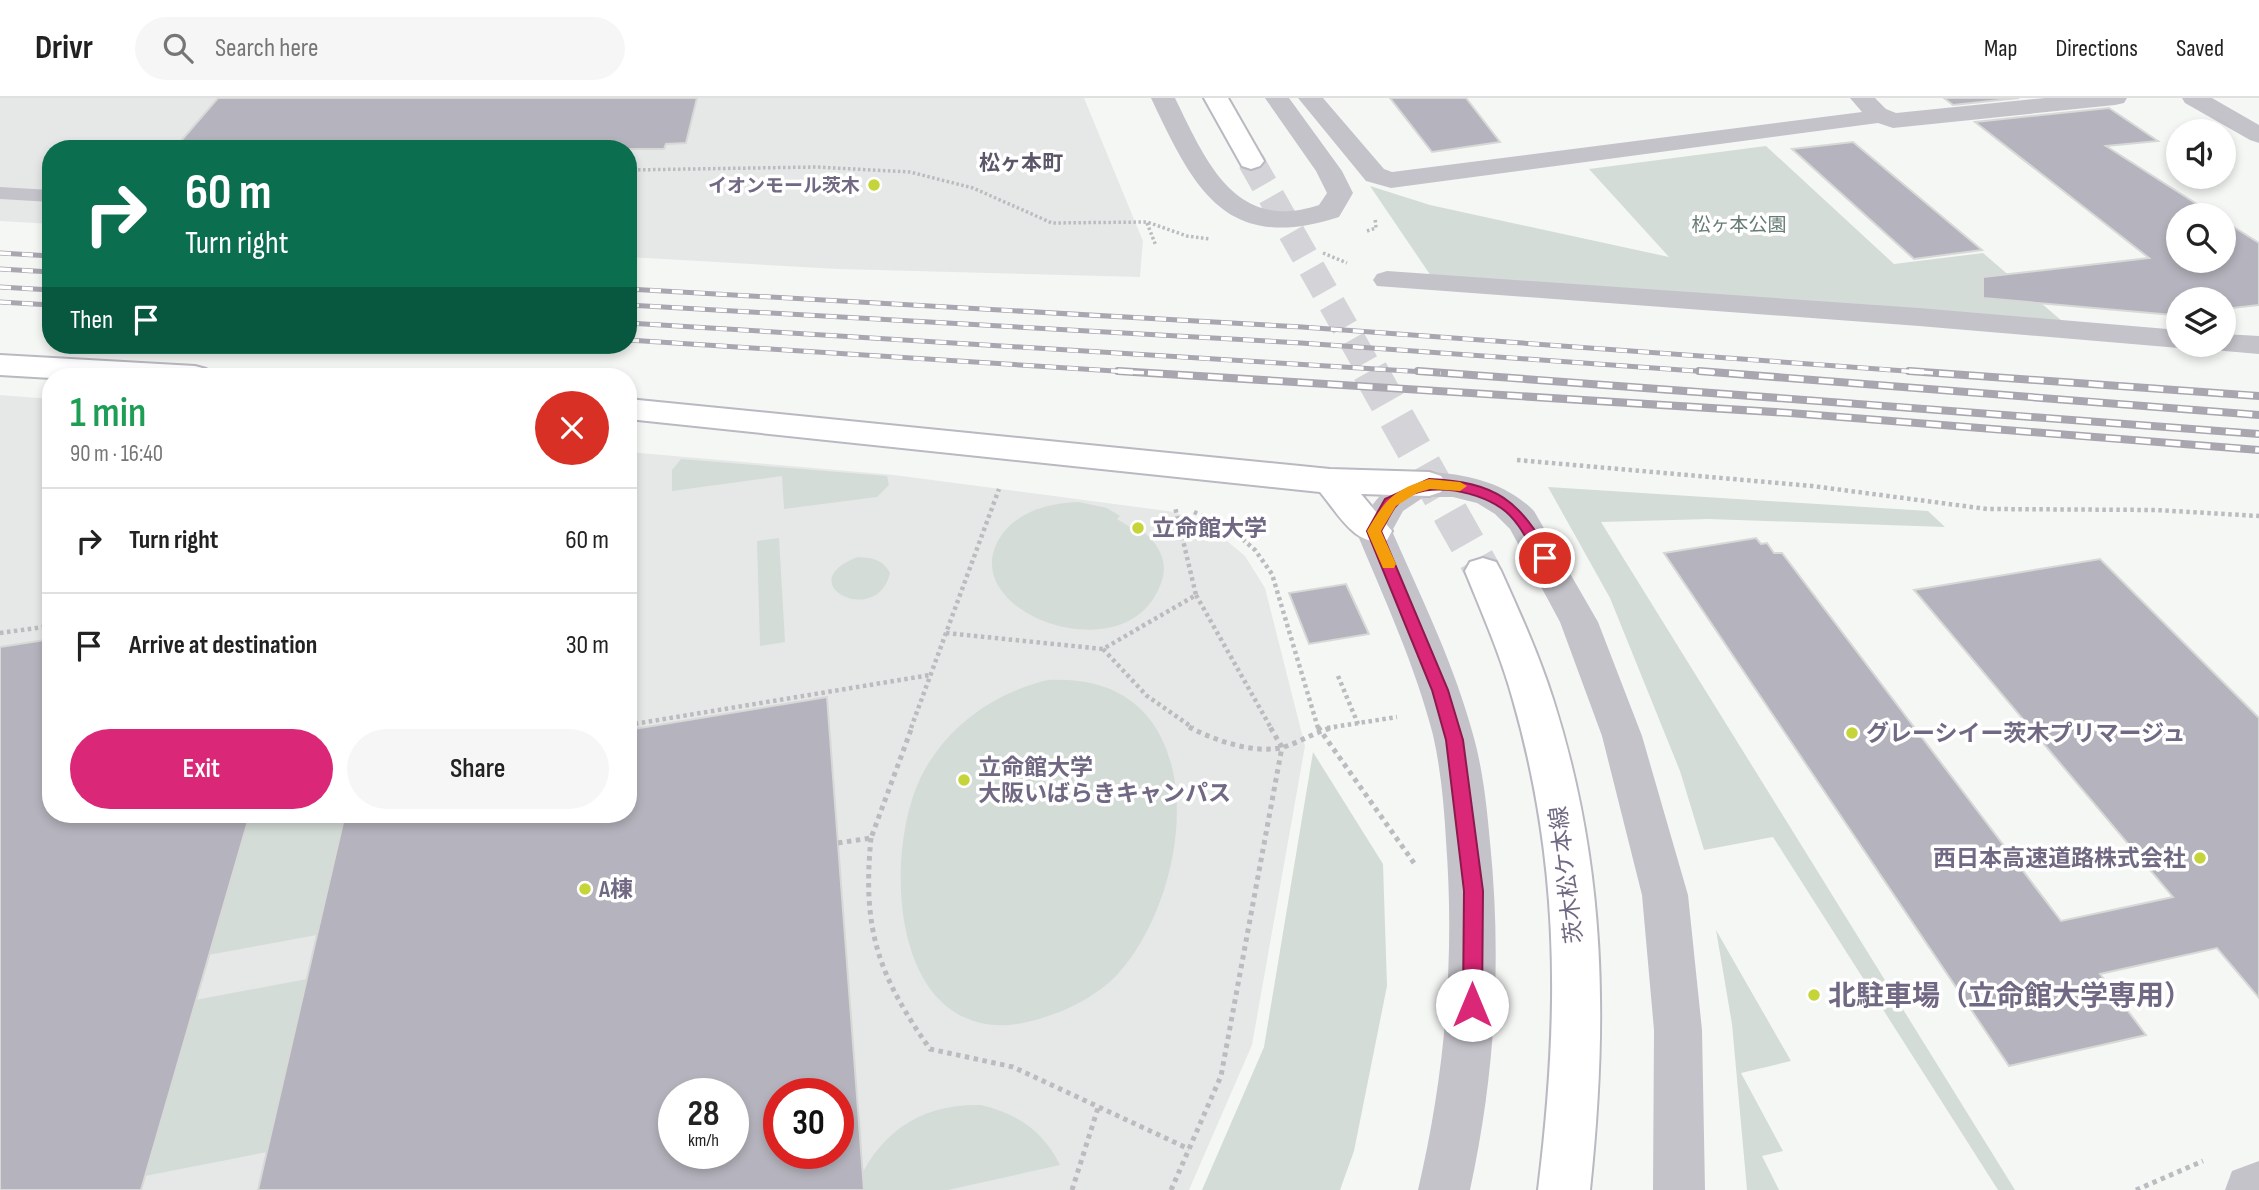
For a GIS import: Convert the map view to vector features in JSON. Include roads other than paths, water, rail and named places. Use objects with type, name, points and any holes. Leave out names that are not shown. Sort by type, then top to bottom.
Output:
[{"type":"street","points":[[1163,98],[1200,172],[1225,202],[1255,218],[1298,220],[1329,211],[1340,193],[1329,171],[1277,98]]},
{"type":"street","points":[[1216,98],[1251,161]]},
{"type":"street","points":[[1310,98],[1375,175],[1391,180],[1868,119],[1869,106],[1893,121],[2116,98]]},
{"type":"street","points":[[2194,98],[2259,135]]},
{"type":"street","points":[[1387,279],[1905,316],[2166,338]]},
{"type":"street","points":[[2236,343],[2259,345]]},
{"type":"street","points":[[0,365],[53,368]]},
{"type":"street","points":[[637,411],[1330,481],[1429,484],[1472,489],[1507,505],[1533,536],[1579,622],[1622,736],[1665,895],[1678,1030],[1679,1190]]},
{"type":"street","points":[[1330,481],[1374,531],[1440,690],[1454,740],[1473,891],[1472,1005],[1466,1079],[1444,1190]]},
{"type":"street","points":[[1374,531],[1391,503],[1412,489],[1429,484]]},
{"type":"street","name":"茨木松ケ本線","points":[[1483,571],[1515,646],[1538,718],[1560,809],[1572,902],[1578,1007],[1575,1096],[1564,1190]]},
{"type":"street","points":[[2251,1190],[2259,1187]]},
{"type":"lane","points":[[0,193],[42,195]]},
{"type":"tunnel","points":[[1251,161],[1371,373]]},
{"type":"tunnel","points":[[1370,371],[1483,571]]},
{"type":"railway","points":[[0,253],[42,255]]},
{"type":"railway","points":[[0,269],[42,271]]},
{"type":"railway","points":[[0,287],[42,289]]},
{"type":"railway","points":[[637,290],[1302,327],[1933,373]]},
{"type":"railway","points":[[0,302],[42,304]]},
{"type":"railway","points":[[637,306],[1301,343],[1724,373]]},
{"type":"railway","points":[[637,324],[1441,373]]},
{"type":"railway","points":[[637,341],[1146,373]]},
{"type":"railway","points":[[1118,371],[1790,413],[2259,450]]},
{"type":"railway","points":[[1418,371],[2259,434]]},
{"type":"railway","points":[[1699,371],[2259,415]]},
{"type":"railway","points":[[1909,371],[2259,396]]},
{"type":"place","name":"イオンモール茨木","points":[[874,185]]},
{"type":"place","name":"立命館大学","points":[[1138,528]]},
{"type":"place","name":"グレーシイー茨木プリマージュ","points":[[1852,733]]},
{"type":"place","name":"立命館大学 大阪いばらきキャンパス","points":[[964,780]]},
{"type":"place","name":"西日本高速道路株式会社","points":[[2200,858]]},
{"type":"place","name":"A棟","points":[[585,889]]},
{"type":"place","name":"北駐車場（立命館大学専用）","points":[[1814,995]]},
{"type":"district","name":"松ヶ本町","points":[[1021,163]]},
{"type":"park label","name":"松ヶ本公園","points":[[1739,224]]}]
